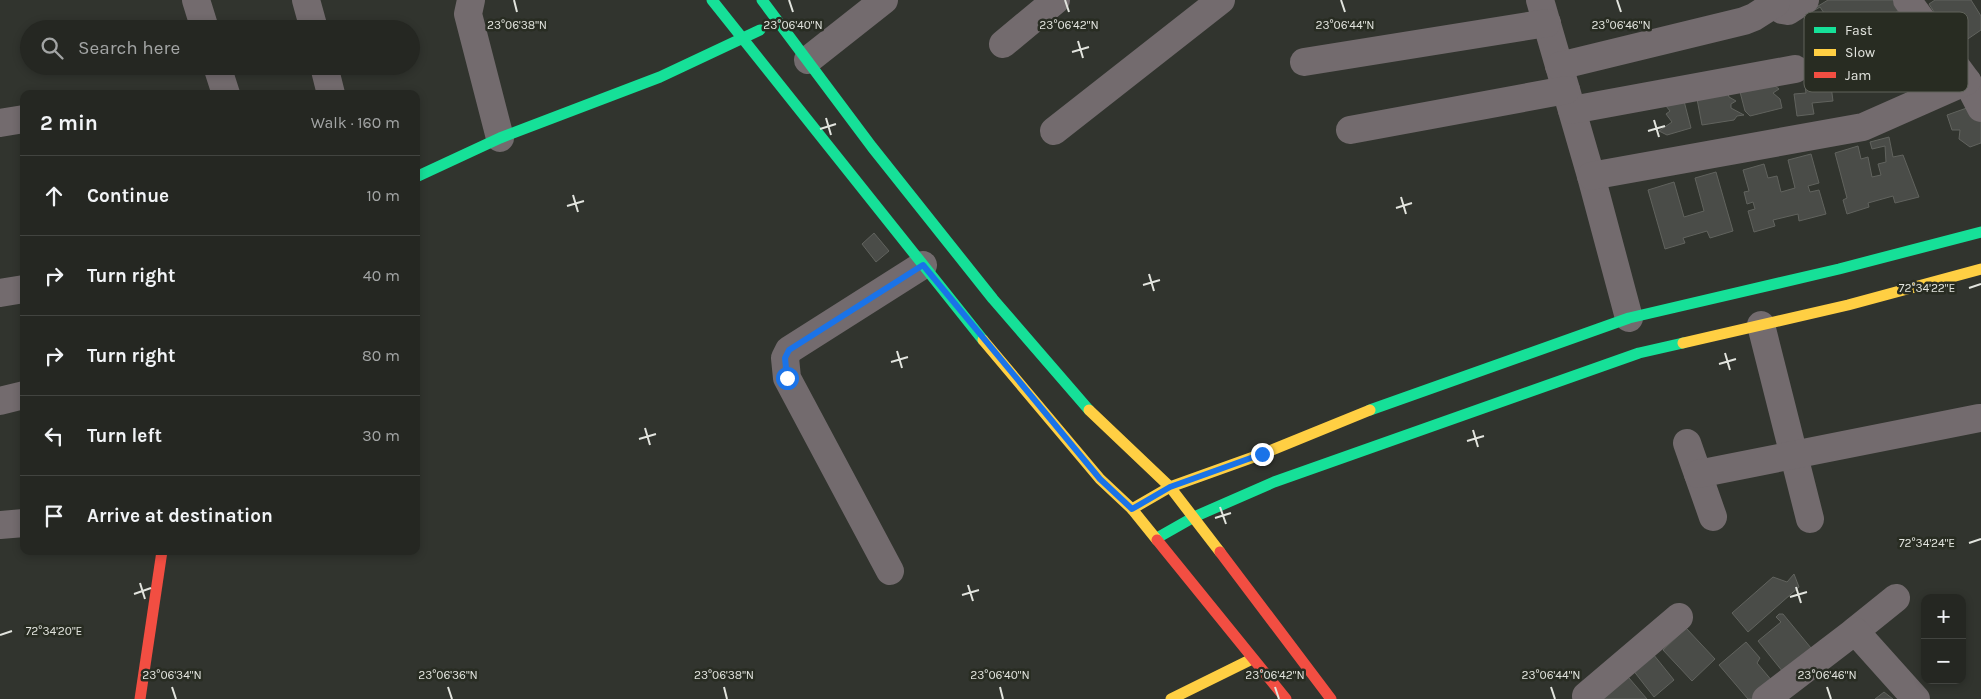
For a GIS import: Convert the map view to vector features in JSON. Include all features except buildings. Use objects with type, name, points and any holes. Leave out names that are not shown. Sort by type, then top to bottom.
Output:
[{"type":"street","points":[[196,0],[203,20]]},
{"type":"street","points":[[306,0],[312,20]]},
{"type":"street","points":[[712,0],[923,265],[1100,479],[1132,509],[1286,699]]},
{"type":"street","points":[[762,0],[872,147],[1042,357],[1079,400],[1124,446],[1170,487],[1331,699]]},
{"type":"street","points":[[808,60],[884,0]]},
{"type":"street","points":[[1002,44],[1056,0]]},
{"type":"street","points":[[1117,65],[1175,15],[1200,0]]},
{"type":"street","points":[[1054,131],[1221,0]]},
{"type":"street","points":[[1566,89],[1754,17],[1775,2],[1782,10],[1788,11],[1804,0]]},
{"type":"street","points":[[1907,0],[1916,12]]},
{"type":"street","points":[[467,5],[500,138]]},
{"type":"street","points":[[1304,62],[1543,11],[1591,176],[1629,318]]},
{"type":"street","points":[[420,175],[500,138],[660,77],[779,22]]},
{"type":"street","points":[[1350,130],[1566,89],[1795,69]]},
{"type":"street","points":[[221,75],[225,90]]},
{"type":"street","points":[[326,75],[330,90]]},
{"type":"street","points":[[1968,83],[1981,108]]},
{"type":"street","points":[[1591,176],[1863,127],[1942,92]]},
{"type":"street","points":[[0,123],[20,120]]},
{"type":"street","points":[[1132,509],[1170,487],[1262,454],[1386,404],[1629,318],[1839,269],[1981,232]]},
{"type":"street","points":[[890,572],[787,378],[785,358],[789,350],[923,265]]},
{"type":"street","points":[[1156,538],[1194,517],[1274,482],[1639,353],[1761,325],[1981,270]]},
{"type":"street","points":[[0,294],[20,290]]},
{"type":"street","points":[[1761,325],[1810,519]]},
{"type":"street","points":[[0,401],[20,396]]},
{"type":"street","points":[[1698,474],[1979,418]]},
{"type":"street","points":[[1687,442],[1714,517]]},
{"type":"street","points":[[0,525],[20,522]]},
{"type":"street","points":[[140,699],[161,555]]},
{"type":"street","points":[[1766,699],[1896,598]]},
{"type":"street","points":[[1586,698],[1679,617]]},
{"type":"street","points":[[1855,631],[1916,699]]},
{"type":"street","points":[[1171,699],[1252,659]]},
{"type":"traffic: fast","points":[[712,0],[983,340]]},
{"type":"traffic: fast","points":[[762,0],[872,147],[993,299],[1089,410]]},
{"type":"traffic: fast","points":[[420,175],[500,138],[660,77],[760,30]]},
{"type":"traffic: fast","points":[[1370,410],[1629,318],[1839,269],[1981,232]]},
{"type":"traffic: fast","points":[[1157,538],[1194,517],[1274,482],[1639,353],[1683,343]]},
{"type":"traffic: slow","points":[[1683,343],[1848,305],[1981,269]]},
{"type":"traffic: slow","points":[[983,340],[1100,479],[1132,509],[1157,540]]},
{"type":"traffic: slow","points":[[1089,410],[1170,487],[1220,552]]},
{"type":"traffic: slow","points":[[1132,509],[1170,487],[1262,454],[1370,410]]},
{"type":"traffic: slow","points":[[1171,699],[1252,659]]},
{"type":"traffic: jam","points":[[1157,540],[1286,699]]},
{"type":"traffic: jam","points":[[1220,552],[1331,699]]},
{"type":"traffic: jam","points":[[140,699],[161,555]]},
{"type":"route","points":[[787,378],[784,367],[785,358],[789,350],[923,265],[1100,479],[1132,509],[1170,487],[1262,454]]}]
